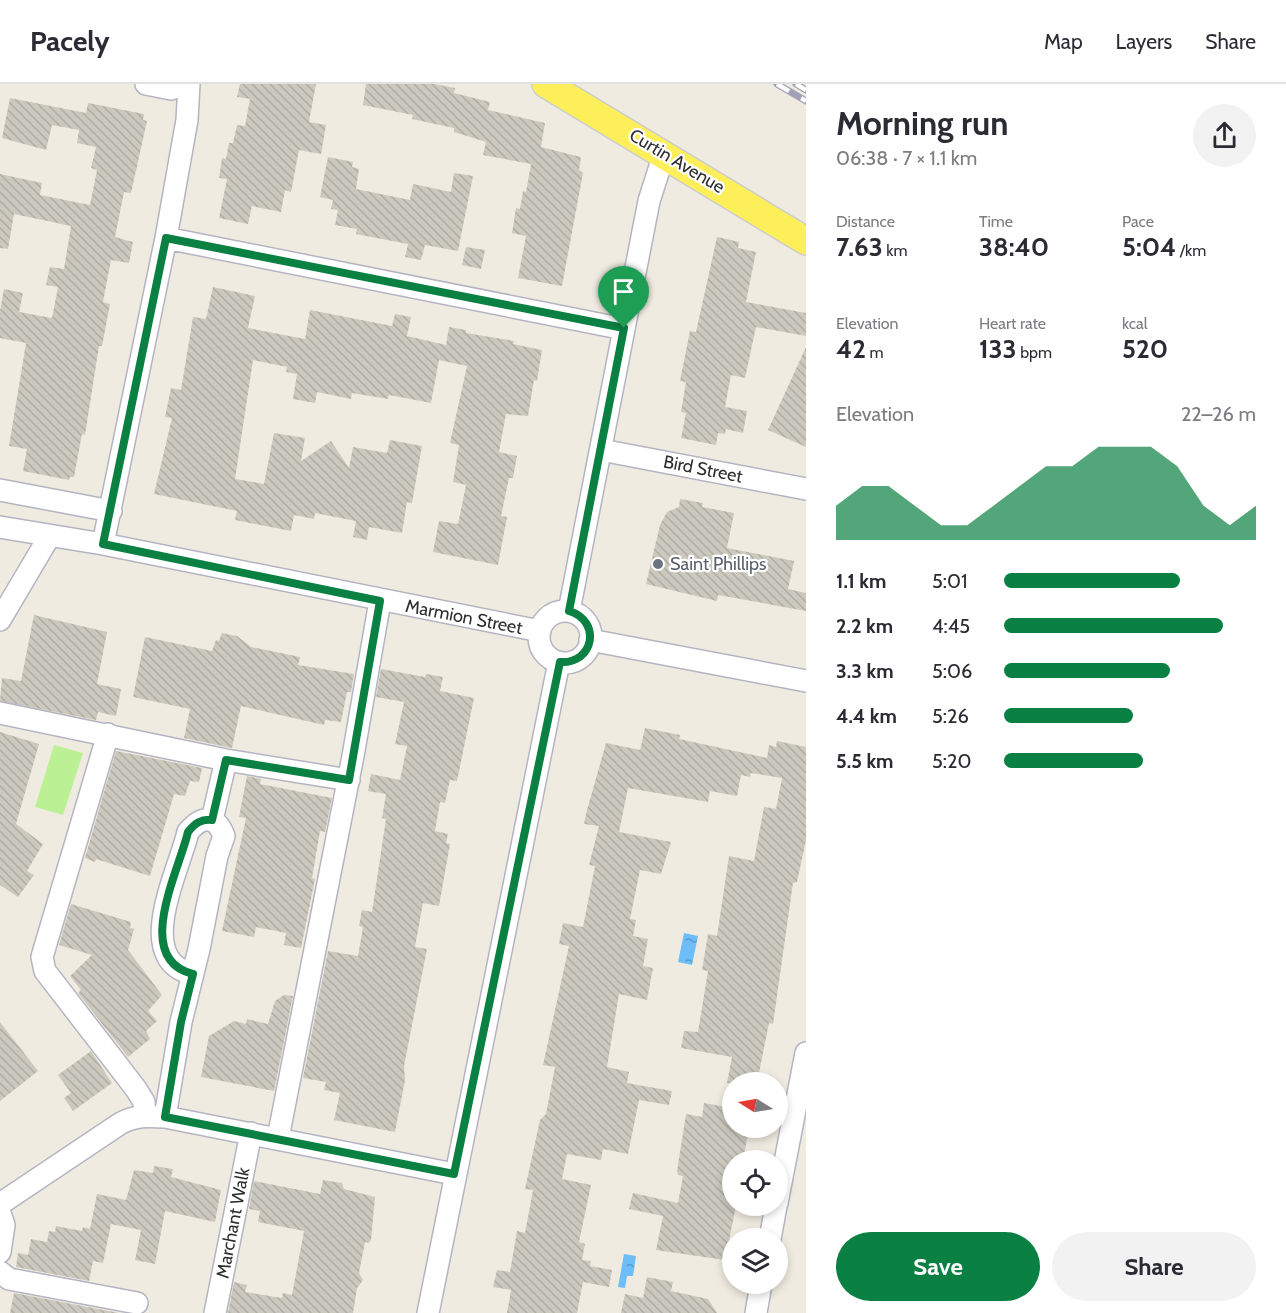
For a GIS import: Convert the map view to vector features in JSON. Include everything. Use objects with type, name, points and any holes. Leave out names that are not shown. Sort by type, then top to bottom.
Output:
[{"type":"main road","name":"Curtin Avenue","points":[[546,84],[806,241]]},
{"type":"street","points":[[103,544],[166,238],[187,120],[181,86],[146,84]]},
{"type":"street","points":[[569,611],[649,201],[664,154]]},
{"type":"street","points":[[166,238],[624,328]]},
{"type":"street","name":"Bird Street","points":[[601,450],[806,489]]},
{"type":"street","points":[[0,490],[111,511]]},
{"type":"street","name":"Marmion Street","points":[[0,527],[49,537],[103,544],[380,601],[540,631]]},
{"type":"street","points":[[0,620],[49,537]]},
{"type":"street","points":[[278,1138],[349,780],[380,601]]},
{"type":"street","points":[[569,611],[582,617],[592,634],[581,657],[574,661],[560,662],[546,654],[542,647],[540,631],[543,624],[554,614],[569,611]]},
{"type":"street","points":[[590,640],[806,681]]},
{"type":"street","points":[[428,1313],[454,1174],[560,662]]},
{"type":"street","points":[[0,713],[226,760],[349,780]]},
{"type":"street","points":[[108,734],[42,957],[45,971],[136,1089],[154,1116]]},
{"type":"street","points":[[212,820],[226,760]]},
{"type":"street","points":[[154,1116],[181,1022],[193,974],[217,856],[224,836],[220,826],[212,820],[204,819],[188,832],[162,922],[161,940],[165,956],[174,968],[193,974]]},
{"type":"street","points":[[787,1150],[806,1053]]},
{"type":"street","points":[[0,1204],[133,1117],[154,1116],[251,1133],[454,1174]]},
{"type":"street","name":"Marchant Walk","points":[[215,1313],[251,1133]]},
{"type":"street","points":[[0,1213],[4,1225],[0,1252]]},
{"type":"street","points":[[0,1272],[9,1279],[137,1304]]},
{"type":"street","points":[[756,1313],[759,1294]]},
{"type":"green space","points":[[54,745],[83,753],[63,815],[35,807]]},
{"type":"water","points":[[684,933],[698,936],[692,965],[678,962]]},
{"type":"water","points":[[624,1254],[636,1256],[633,1276],[627,1276],[625,1288],[618,1287]]},
{"type":"building","points":[[240,84],[316,84],[309,122],[326,125],[321,154],[299,150],[291,192],[285,190],[281,212],[252,206],[248,224],[219,218],[227,179],[219,178],[222,158],[226,159],[229,143],[233,143],[237,125],[245,126],[250,99],[237,97]]},
{"type":"building","points":[[366,84],[434,84],[455,88],[454,93],[490,102],[488,110],[545,123],[541,147],[581,157],[579,170],[583,173],[562,286],[518,278],[526,236],[512,233],[516,208],[520,209],[523,191],[526,192],[531,164],[483,155],[486,142],[454,132],[454,128],[412,119],[413,115],[363,105]]},
{"type":"building","points":[[10,98],[86,113],[88,103],[144,114],[143,120],[147,121],[131,193],[124,192],[115,237],[133,242],[129,263],[111,260],[103,302],[110,304],[102,346],[99,346],[85,435],[82,434],[74,477],[70,477],[69,480],[23,471],[27,449],[9,446],[26,343],[0,338],[0,311],[4,289],[23,293],[19,312],[52,318],[58,287],[46,285],[50,267],[64,269],[71,226],[14,214],[8,249],[0,248],[0,174],[42,183],[40,195],[90,205],[97,170],[91,168],[96,147],[77,143],[79,130],[52,125],[46,150],[2,138]]},
{"type":"building","points":[[328,157],[353,162],[352,167],[359,169],[356,189],[410,200],[413,184],[451,192],[454,173],[473,176],[458,251],[425,245],[421,260],[405,257],[408,244],[356,234],[357,229],[335,225],[338,210],[331,209],[333,200],[320,197]]},
{"type":"building","points":[[717,237],[739,242],[738,248],[756,252],[746,302],[806,313],[806,336],[756,327],[745,378],[731,375],[725,407],[747,411],[743,433],[726,429],[725,434],[718,433],[716,445],[681,438],[686,413],[681,412],[686,382],[680,381],[690,331],[696,332]]},
{"type":"building","points":[[466,247],[485,250],[481,269],[462,265]]},
{"type":"building","points":[[213,287],[255,296],[248,328],[305,339],[310,310],[392,326],[395,314],[411,317],[407,336],[446,345],[449,327],[466,330],[466,333],[514,341],[513,344],[542,350],[528,416],[506,414],[499,452],[517,456],[513,478],[509,478],[501,516],[507,517],[498,565],[433,552],[439,521],[458,524],[466,485],[453,482],[459,445],[450,443],[467,366],[439,360],[431,403],[389,395],[388,399],[352,393],[351,399],[317,392],[315,403],[293,399],[297,374],[286,372],[287,367],[253,360],[235,479],[264,484],[274,433],[305,438],[301,461],[331,441],[349,468],[353,447],[387,453],[390,440],[422,446],[412,503],[407,502],[402,533],[369,527],[367,540],[353,537],[356,521],[315,513],[314,519],[294,515],[291,531],[235,520],[237,511],[154,494],[172,418],[165,417],[171,388],[181,390],[193,317],[206,319]]},
{"type":"building","points":[[806,347],[806,447],[768,430]]},
{"type":"building","points":[[680,499],[703,503],[702,507],[734,513],[727,548],[794,561],[788,589],[806,593],[806,611],[718,595],[717,601],[646,584],[660,525],[667,512],[679,507]]},
{"type":"building","points":[[34,615],[107,632],[97,684],[121,689],[116,716],[98,712],[96,720],[0,701],[2,678],[21,681]]},
{"type":"building","points":[[222,633],[237,636],[251,647],[300,657],[298,665],[354,674],[351,692],[347,692],[341,722],[325,720],[324,725],[241,706],[232,748],[184,738],[190,709],[133,697],[145,637],[212,651],[216,640],[219,641]]},
{"type":"building","points":[[381,669],[425,677],[426,674],[443,677],[440,691],[474,698],[457,781],[450,780],[445,803],[440,802],[435,831],[448,834],[446,843],[450,844],[439,906],[423,903],[415,947],[427,949],[404,1066],[405,1080],[395,1132],[334,1120],[340,1093],[324,1090],[326,1082],[303,1078],[328,951],[358,956],[363,927],[359,926],[362,910],[372,912],[386,819],[382,818],[386,794],[368,791],[371,774],[400,780],[407,746],[395,744],[404,702],[376,697]]},
{"type":"building","points":[[645,728],[680,735],[679,739],[767,758],[769,745],[776,747],[777,741],[806,747],[806,840],[797,882],[793,883],[773,1024],[769,1023],[759,1072],[729,1072],[732,1057],[681,1048],[684,1031],[698,1032],[708,971],[702,970],[708,934],[717,936],[729,856],[754,861],[764,807],[776,809],[782,778],[751,773],[750,777],[741,775],[737,796],[710,791],[708,802],[628,788],[619,832],[671,842],[661,874],[640,870],[630,919],[636,920],[633,936],[648,939],[643,966],[653,968],[647,1000],[619,994],[607,1067],[629,1072],[627,1083],[672,1091],[669,1105],[639,1100],[628,1154],[603,1149],[601,1160],[567,1154],[562,1179],[591,1185],[579,1242],[585,1244],[582,1260],[591,1261],[590,1266],[612,1270],[609,1287],[583,1282],[577,1313],[507,1313],[511,1290],[493,1287],[497,1270],[510,1272],[517,1231],[525,1233],[533,1190],[525,1189],[540,1120],[546,1114],[555,1067],[543,1065],[569,946],[559,944],[563,923],[583,927],[595,866],[589,865],[599,826],[584,824],[587,810],[606,743],[640,750]]},
{"type":"building","points":[[0,732],[39,744],[16,824],[43,844],[27,871],[34,875],[18,897],[0,885]]},
{"type":"building","points":[[116,751],[202,768],[199,782],[190,781],[185,796],[174,794],[150,876],[96,859],[95,862],[85,858]]},
{"type":"building","points":[[247,776],[261,779],[260,784],[332,798],[325,832],[320,831],[312,878],[315,879],[301,948],[284,945],[286,933],[256,927],[254,937],[222,931],[246,818],[239,817]]},
{"type":"building","points":[[71,904],[131,922],[130,928],[134,929],[128,950],[162,995],[148,1011],[157,1021],[146,1031],[150,1039],[128,1057],[78,993],[81,990],[70,976],[92,955],[59,945]]},
{"type":"building","points":[[284,995],[293,996],[274,1091],[201,1077],[209,1036],[234,1021],[246,1024],[247,1019],[268,1024],[275,1001]]},
{"type":"building","points":[[0,1022],[38,1071],[0,1101]]},
{"type":"building","points":[[91,1051],[112,1083],[73,1111],[64,1098],[71,1093],[58,1075]]},
{"type":"building","points":[[704,1103],[722,1106],[722,1138],[747,1138],[745,1150],[722,1150],[722,1216],[734,1216],[732,1228],[722,1228],[722,1260],[656,1250],[663,1216],[629,1209],[633,1193],[678,1203],[683,1176],[678,1175],[677,1171],[686,1114],[702,1117]]},
{"type":"building","points":[[154,1166],[173,1169],[171,1177],[221,1190],[215,1222],[165,1211],[155,1264],[135,1260],[141,1230],[111,1224],[103,1263],[93,1261],[89,1281],[16,1267],[18,1253],[28,1255],[31,1239],[47,1242],[49,1231],[55,1232],[56,1226],[82,1231],[83,1227],[90,1229],[97,1194],[126,1200],[134,1170],[153,1173]]},
{"type":"building","points":[[323,1180],[342,1183],[344,1189],[375,1197],[371,1240],[369,1243],[365,1242],[359,1273],[363,1280],[357,1288],[353,1313],[228,1313],[234,1282],[247,1285],[245,1292],[282,1298],[283,1293],[292,1295],[304,1231],[258,1222],[260,1211],[249,1209],[254,1181],[320,1194]]},
{"type":"building","points":[[647,1277],[673,1282],[671,1291],[708,1299],[717,1313],[621,1313],[625,1294],[643,1298]]},
{"type":"building","points":[[14,1293],[119,1313],[10,1313]]},
{"type":"railway","points":[[777,84],[806,101]]},
{"type":"railway","points":[[796,84],[806,90]]},
{"type":"place","name":"Saint Phillips","points":[[658,564]]},
{"type":"route","points":[[166,238],[624,328],[569,611],[582,617],[587,623],[592,634],[590,645],[581,657],[574,661],[560,662],[454,1174],[165,1117],[181,1022],[193,974],[174,968],[165,956],[161,940],[162,922],[188,832],[204,819],[212,820],[226,760],[349,780],[380,601],[103,544],[166,238]]}]
